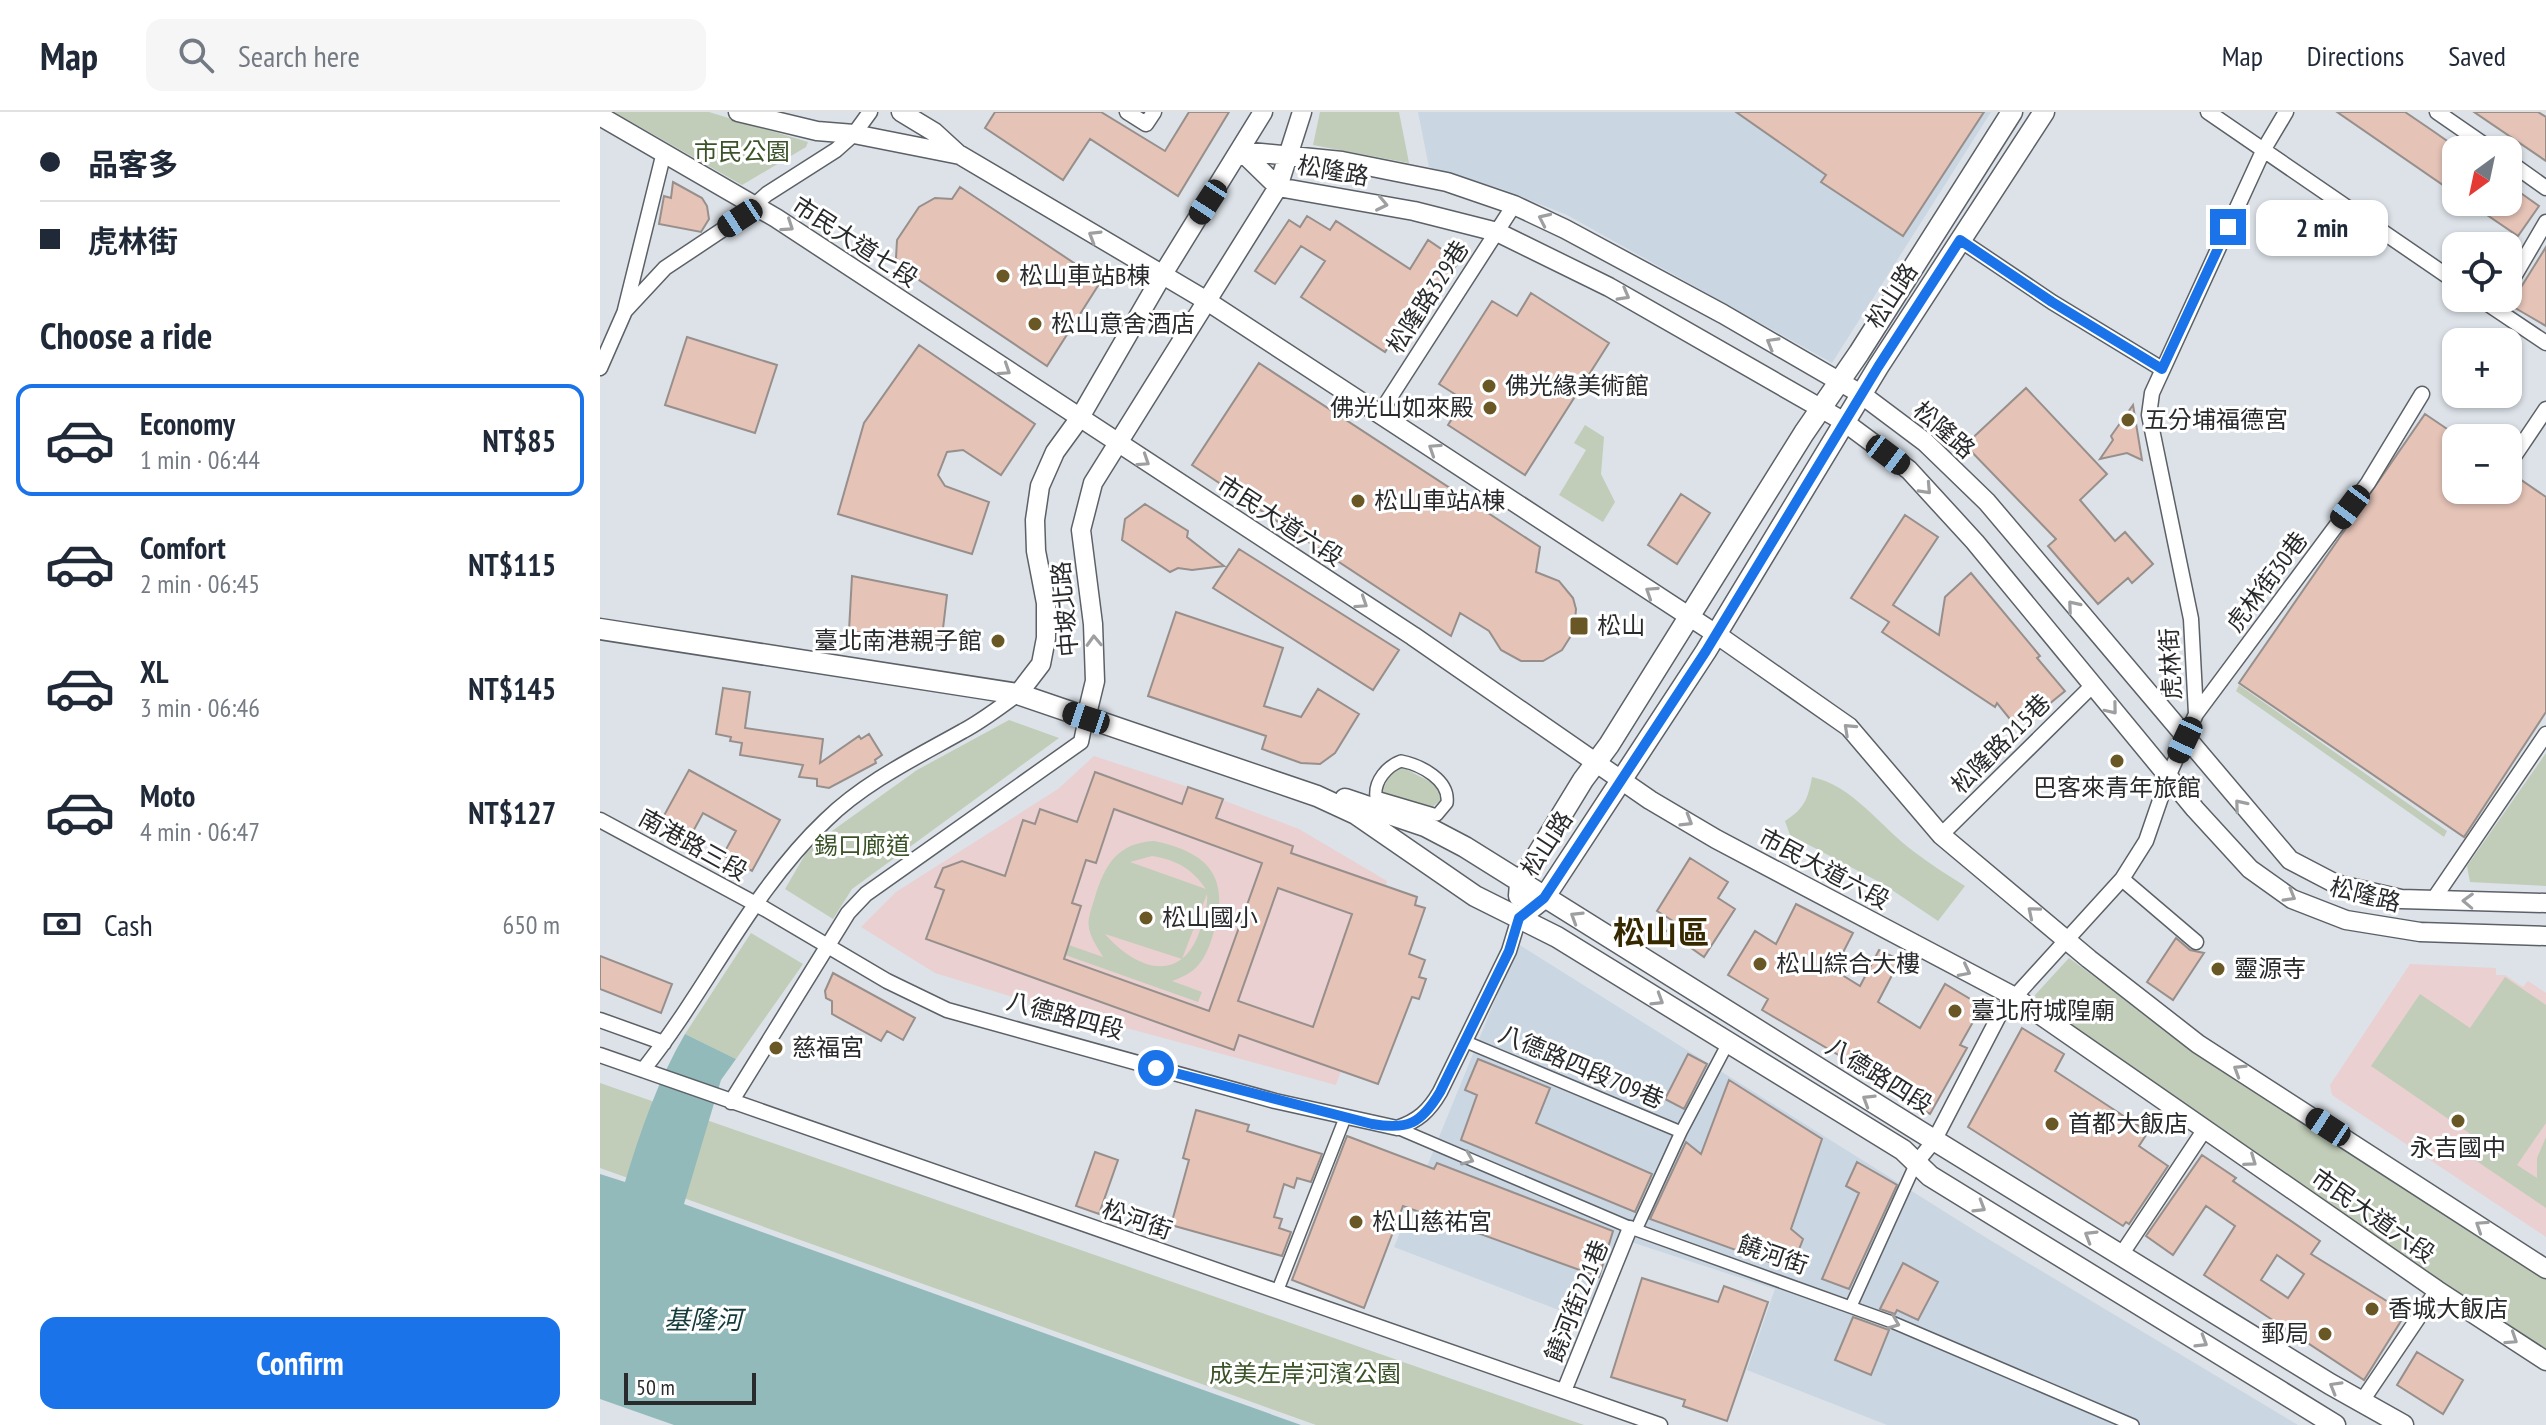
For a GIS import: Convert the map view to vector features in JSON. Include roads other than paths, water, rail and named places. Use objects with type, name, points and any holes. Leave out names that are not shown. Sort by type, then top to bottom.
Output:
[{"type":"main road","name":"松山路","points":[[1519,918],[1520,883],[2012,112]]},
{"type":"main road","name":"松山路","points":[[1519,918],[1544,898],[1621,780],[1716,634],[1861,394],[2044,112]]},
{"type":"main road","name":"八德路四段","points":[[600,629],[1018,694],[1317,796],[1356,814],[1475,896],[1557,937],[1903,1150],[1930,1176],[2335,1425]]},
{"type":"main road","name":"八德路四段","points":[[1317,796],[1355,801],[1425,826],[1934,1141],[2403,1425]]},
{"type":"street","points":[[738,112],[817,131],[854,134],[960,155]]},
{"type":"street","points":[[625,311],[665,268],[740,218],[854,134],[870,112]]},
{"type":"street","points":[[901,112],[934,132],[960,155],[1130,258],[1163,274]]},
{"type":"street","points":[[1127,112],[1146,124],[1154,112]]},
{"type":"street","name":"中坡北路","points":[[643,1070],[761,907],[768,888],[807,840],[841,807],[879,779],[963,731],[1018,694],[1041,664],[1046,638],[1046,603],[1036,551],[1035,520],[1040,486],[1055,452],[1079,419],[1163,274],[1263,112]]},
{"type":"street","name":"中坡北路","points":[[726,1100],[823,943],[866,894],[1081,742],[1095,681],[1093,624],[1081,530],[1093,483],[1278,187],[1302,112]]},
{"type":"street","points":[[2208,112],[2442,272]]},
{"type":"street","name":"虎林街","points":[[1916,1163],[1934,1141],[2001,1012],[2122,879],[2146,841],[2168,777],[2196,714],[2191,619],[2149,415],[2152,393],[2264,149],[2286,112]]},
{"type":"street","points":[[2437,112],[2472,136]]},
{"type":"street","name":"市民大道七段","points":[[600,116],[754,205],[1079,419]]},
{"type":"street","name":"松隆路","points":[[1241,151],[1289,153],[1447,182],[1514,205],[1579,236],[1840,381],[1925,442],[1987,502],[2185,740],[2290,860],[2336,884],[2401,899],[2546,903]]},
{"type":"street","name":"松隆路","points":[[1241,151],[1278,187],[1414,211],[1497,232],[1609,287],[1845,422],[1909,470],[1975,542],[2168,777],[2250,869],[2292,899],[2346,920],[2420,932],[2546,936]]},
{"type":"street","points":[[600,368],[625,311],[664,152]]},
{"type":"street","points":[[2522,171],[2546,188]]},
{"type":"street","name":"松隆路329巷","points":[[1380,413],[1514,205]]},
{"type":"street","points":[[2522,263],[2546,222]]},
{"type":"street","points":[[1960,240],[2052,302],[2162,369]]},
{"type":"street","name":"市民大道六段","points":[[1163,274],[1716,634],[1849,727],[1941,835],[2198,1044],[2546,1269]]},
{"type":"street","points":[[2508,312],[2546,343]]},
{"type":"street","name":"虎林街30巷","points":[[2196,714],[2368,483],[2422,394]]},
{"type":"street","points":[[2522,445],[2546,409]]},
{"type":"street","name":"市民大道六段","points":[[1079,419],[1413,636],[1621,780],[1716,839],[2013,996],[2437,1290],[2546,1361]]},
{"type":"street","name":"松隆路215巷","points":[[1941,835],[2093,685]]},
{"type":"street","points":[[2433,900],[2546,734]]},
{"type":"street","points":[[1401,761],[1412,763],[1441,782],[1446,789],[1447,803],[1437,815],[1432,816],[1376,797],[1376,788],[1386,771],[1401,761]]},
{"type":"street","name":"南港路三段","points":[[600,820],[823,943]]},
{"type":"street","points":[[2122,879],[2196,942]]},
{"type":"street","points":[[1397,1128],[1415,1122],[1432,1106],[1509,951],[1519,918]]},
{"type":"street","name":"八德路四段","points":[[823,943],[887,981],[947,1010],[1345,1118],[1397,1128]]},
{"type":"street","points":[[600,1020],[664,1043]]},
{"type":"street","name":"八德路四段709巷","points":[[1464,1041],[1681,1132]]},
{"type":"street","name":"八德路四段709巷","points":[[1633,1229],[1728,1043]]},
{"type":"street","name":"松河街","points":[[600,1055],[1660,1425]]},
{"type":"street","points":[[1277,1292],[1345,1118]]},
{"type":"street","name":"饒河街","points":[[1397,1128],[1633,1229],[1851,1306],[2133,1425]]},
{"type":"street","points":[[2121,1255],[2205,1129]]},
{"type":"street","points":[[1851,1306],[1916,1163]]},
{"type":"street","name":"饒河街221巷","points":[[1564,1391],[1633,1229]]},
{"type":"street","points":[[2362,1401],[2437,1290]]},
{"type":"water","name":"基隆河","points":[[685,1034],[736,1059],[721,1080],[684,1204],[1301,1425],[674,1425],[600,1399],[600,1174],[625,1182],[650,1106]]},
{"type":"place","name":"松山車站B棟","points":[[1003,276]]},
{"type":"place","name":"松山意舍酒店","points":[[1035,324]]},
{"type":"place","name":"佛光緣美術館","points":[[1489,386]]},
{"type":"place","name":"佛光山如來殿","points":[[1490,408]]},
{"type":"place","name":"五分埔福德宮","points":[[2128,420]]},
{"type":"place","name":"松山車站A棟","points":[[1358,501]]},
{"type":"place","name":"松山","points":[[1579,626]]},
{"type":"place","name":"臺北南港親子館","points":[[998,641]]},
{"type":"place","name":"巴客來青年旅館","points":[[2117,761]]},
{"type":"place","name":"松山國小","points":[[1146,918]]},
{"type":"place","name":"松山綜合大樓","points":[[1760,964]]},
{"type":"place","name":"靈源寺","points":[[2218,969]]},
{"type":"place","name":"臺北府城隍廟","points":[[1955,1011]]},
{"type":"place","name":"慈福宮","points":[[776,1048]]},
{"type":"place","name":"永吉國中","points":[[2458,1121]]},
{"type":"place","name":"首都大飯店","points":[[2052,1124]]},
{"type":"place","name":"松山慈祐宮","points":[[1356,1222]]},
{"type":"place","name":"香城大飯店","points":[[2372,1309]]},
{"type":"place","name":"郵局","points":[[2325,1334]]},
{"type":"district","name":"松山區","points":[[1661,933]]},
{"type":"park label","name":"市民公園","points":[[742,152]]},
{"type":"park label","name":"錫口廊道","points":[[862,846]]},
{"type":"park label","name":"成美左岸河濱公園","points":[[1305,1374]]}]
